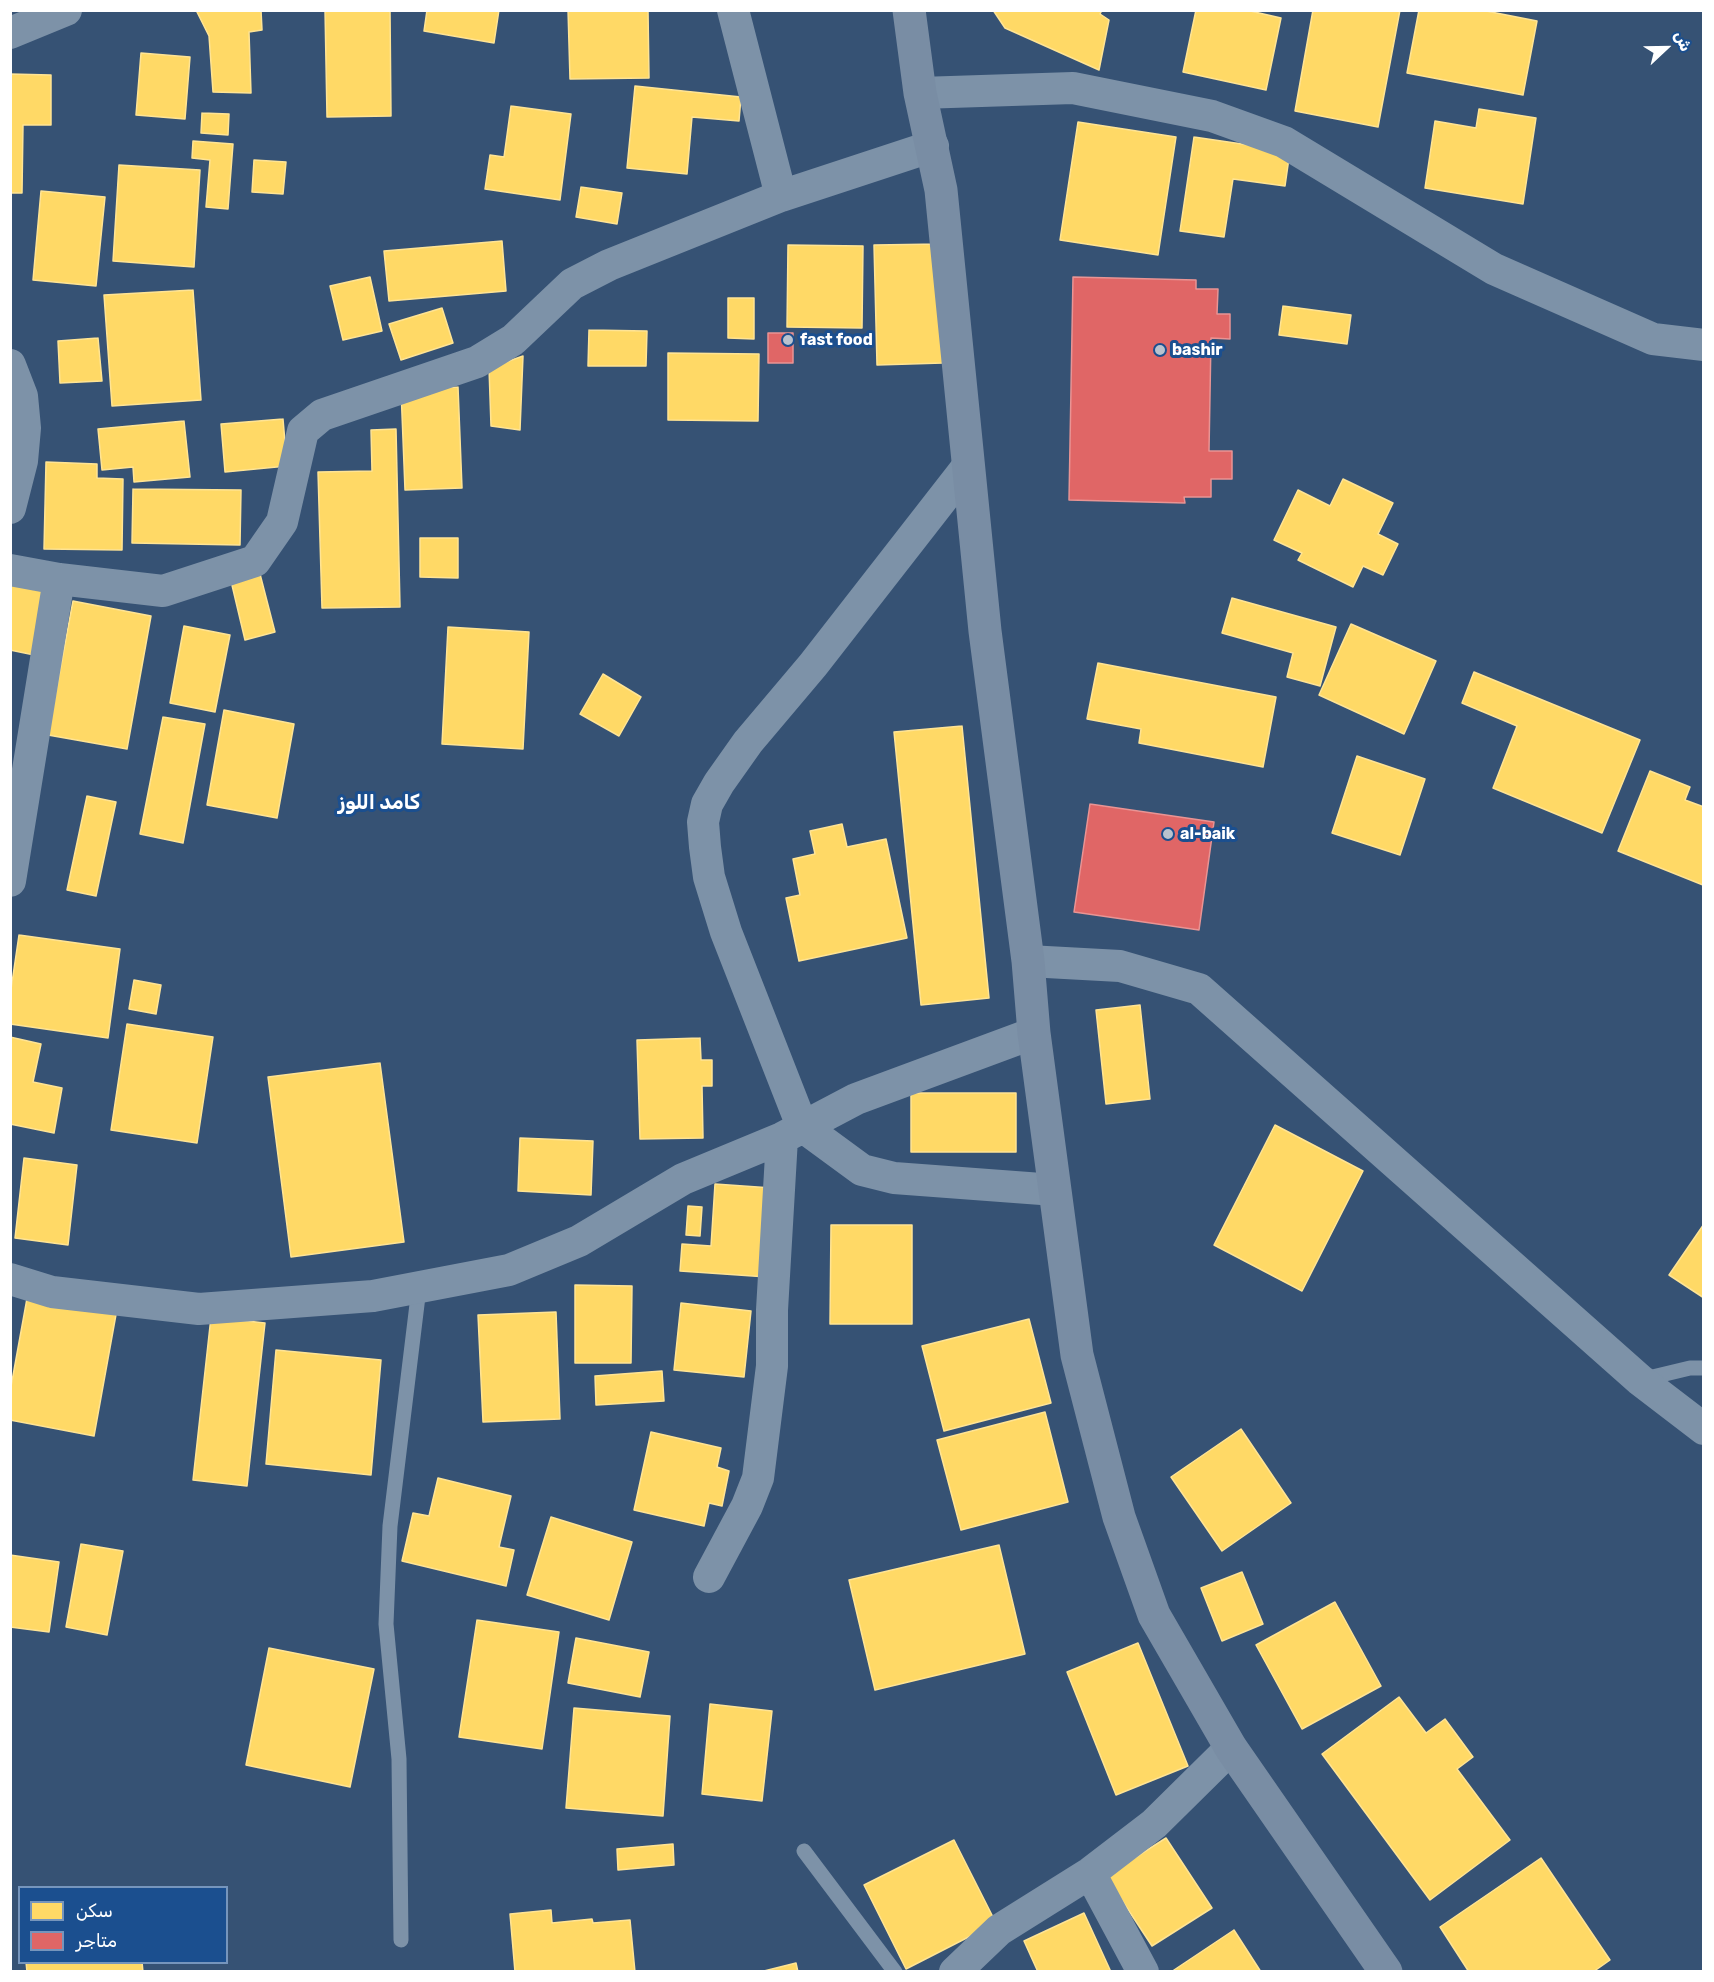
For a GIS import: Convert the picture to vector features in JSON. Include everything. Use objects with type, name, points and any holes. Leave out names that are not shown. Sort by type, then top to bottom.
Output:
[{"type":"main road","points":[[909,10],[920,93],[941,190],[985,631],[1028,961],[1034,1033],[1077,1355],[1119,1517],[1154,1615],[1231,1748],[1386,1971]]},
{"type":"street","points":[[10,33],[66,10]]},
{"type":"street","points":[[734,10],[781,196]]},
{"type":"street","points":[[920,93],[1073,88],[1212,117],[1284,142],[1494,269],[1653,339],[1704,345]]},
{"type":"street","points":[[10,570],[59,579],[163,591],[255,561],[282,522],[303,431],[322,415],[477,362],[513,340],[572,284],[609,265],[781,196],[933,146]]},
{"type":"street","points":[[10,365],[22,396],[25,428],[22,461],[10,508]]},
{"type":"street","points":[[709,1577],[747,1506],[758,1478],[772,1366],[772,1310],[792,1132],[709,877],[703,822],[707,804],[748,742],[813,665],[968,466]]},
{"type":"street","points":[[10,881],[59,579]]},
{"type":"street","points":[[1028,961],[1120,966],[1199,989],[1640,1380],[1704,1429]]},
{"type":"street","points":[[12,1287],[199,1309],[373,1296],[509,1270],[579,1241],[683,1179],[792,1132],[856,1099],[1034,1033]]},
{"type":"street","points":[[792,1132],[862,1170],[894,1178],[1055,1190]]},
{"type":"street","points":[[955,1971],[999,1930],[1090,1873],[1154,1824],[1231,1748]]},
{"type":"street","points":[[1090,1873],[1143,1971]]},
{"type":"lane","points":[[401,1940],[399,1759],[386,1624],[390,1526],[419,1288]]},
{"type":"lane","points":[[1640,1380],[1690,1368],[1704,1368]]},
{"type":"lane","points":[[804,1851],[895,1971]]},
{"type":"building: سكن","points":[[196,10],[261,10],[262,30],[249,32],[251,93],[213,92],[209,36]]},
{"type":"building: سكن","points":[[325,10],[390,10],[391,116],[327,117]]},
{"type":"building: سكن","points":[[427,10],[499,10],[494,43],[424,31]]},
{"type":"building: سكن","points":[[568,10],[648,10],[649,78],[570,79]]},
{"type":"building: سكن","points":[[993,10],[1102,10],[1100,14],[1109,20],[1099,70],[1005,28]]},
{"type":"building: سكن","points":[[1196,10],[1246,10],[1281,18],[1266,90],[1183,72]]},
{"type":"building: سكن","points":[[1313,10],[1400,10],[1378,127],[1295,111]]},
{"type":"building: سكن","points":[[1419,10],[1481,10],[1537,21],[1523,95],[1407,73]]},
{"type":"building: سكن","points":[[141,53],[190,57],[185,119],[136,115]]},
{"type":"building: سكن","points":[[10,74],[51,75],[51,125],[23,125],[22,193],[10,193]]},
{"type":"building: سكن","points":[[635,86],[741,97],[739,121],[692,117],[687,174],[627,168]]},
{"type":"building: سكن","points":[[511,106],[571,114],[560,200],[485,189],[490,155],[504,157]]},
{"type":"building: سكن","points":[[1479,109],[1536,118],[1523,204],[1425,188],[1435,121],[1476,128]]},
{"type":"building: سكن","points":[[202,113],[229,114],[228,135],[201,133]]},
{"type":"building: سكن","points":[[1078,122],[1176,137],[1158,255],[1060,240]]},
{"type":"building: سكن","points":[[1194,137],[1290,151],[1285,186],[1233,179],[1224,237],[1180,231]]},
{"type":"building: سكن","points":[[193,141],[233,144],[228,209],[206,207],[210,160],[192,158]]},
{"type":"building: سكن","points":[[254,160],[286,162],[283,194],[252,192]]},
{"type":"building: سكن","points":[[119,165],[200,170],[194,267],[113,261]]},
{"type":"building: سكن","points":[[581,187],[622,193],[617,224],[576,217]]},
{"type":"building: سكن","points":[[41,191],[105,197],[96,286],[33,280]]},
{"type":"building: سكن","points":[[502,241],[506,291],[389,301],[384,251]]},
{"type":"building: سكن","points":[[940,244],[943,363],[877,365],[874,245]]},
{"type":"building: سكن","points":[[788,245],[863,246],[862,328],[787,327]]},
{"type":"building: سكن","points":[[370,277],[382,331],[343,340],[330,286]]},
{"type":"building: سكن","points":[[193,290],[201,400],[112,406],[104,295]]},
{"type":"building: سكن","points":[[728,298],[754,298],[754,339],[728,338]]},
{"type":"building: سكن","points":[[1283,306],[1351,315],[1347,344],[1279,335]]},
{"type":"building: سكن","points":[[442,308],[453,343],[401,360],[389,324]]},
{"type":"building: سكن","points":[[589,330],[647,331],[646,366],[588,366]]},
{"type":"building: سكن","points":[[98,338],[102,381],[60,383],[58,341]]},
{"type":"building: سكن","points":[[668,353],[759,354],[758,421],[668,420]]},
{"type":"building: سكن","points":[[523,356],[520,430],[491,426],[489,368]]},
{"type":"building: سكن","points":[[458,387],[462,488],[405,490],[401,389]]},
{"type":"building: سكن","points":[[283,419],[287,466],[225,472],[221,424]]},
{"type":"building: سكن","points":[[184,421],[190,477],[134,482],[133,467],[102,470],[98,429]]},
{"type":"building: سكن","points":[[396,429],[400,607],[322,608],[318,472],[372,471],[371,430]]},
{"type":"building: سكن","points":[[46,462],[97,464],[97,478],[123,479],[122,550],[44,549]]},
{"type":"building: سكن","points":[[1343,479],[1393,503],[1378,534],[1398,544],[1383,575],[1363,566],[1353,587],[1298,560],[1302,553],[1274,540],[1298,490],[1330,506]]},
{"type":"building: سكن","points":[[133,489],[241,490],[240,545],[132,543]]},
{"type":"building: سكن","points":[[420,538],[458,538],[458,578],[420,577]]},
{"type":"building: سكن","points":[[260,574],[275,632],[245,640],[231,581]]},
{"type":"building: سكن","points":[[10,582],[51,590],[39,656],[10,650]]},
{"type":"building: سكن","points":[[1232,598],[1336,627],[1320,686],[1287,677],[1293,653],[1222,633]]},
{"type":"building: سكن","points":[[73,601],[151,616],[127,749],[48,735]]},
{"type":"building: سكن","points":[[1351,624],[1436,661],[1404,734],[1319,695]]},
{"type":"building: سكن","points":[[184,626],[230,635],[215,712],[170,703]]},
{"type":"building: سكن","points":[[448,627],[529,632],[523,749],[442,744]]},
{"type":"building: سكن","points":[[1098,663],[1276,697],[1263,767],[1139,743],[1141,729],[1087,719]]},
{"type":"building: سكن","points":[[1474,672],[1640,740],[1602,833],[1493,788],[1517,726],[1462,703]]},
{"type":"building: سكن","points":[[603,674],[641,697],[619,736],[580,714]]},
{"type":"building: سكن","points":[[224,710],[294,724],[277,818],[207,805]]},
{"type":"building: سكن","points":[[163,717],[205,724],[183,843],[140,834]]},
{"type":"building: سكن","points":[[962,726],[989,998],[921,1005],[894,732]]},
{"type":"building: سكن","points":[[1357,756],[1425,779],[1400,855],[1332,833]]},
{"type":"building: سكن","points":[[1650,771],[1690,787],[1685,800],[1704,807],[1703,885],[1618,851]]},
{"type":"building: سكن","points":[[87,796],[116,802],[96,896],[67,890]]},
{"type":"building: سكن","points":[[842,824],[847,847],[886,839],[907,938],[799,961],[786,898],[800,895],[793,859],[815,854],[810,831]]},
{"type":"building: سكن","points":[[19,935],[120,949],[108,1038],[10,1024],[10,996]]},
{"type":"building: سكن","points":[[134,980],[161,985],[156,1014],[129,1009]]},
{"type":"building: سكن","points":[[1140,1005],[1150,1099],[1106,1104],[1096,1010]]},
{"type":"building: سكن","points":[[127,1024],[213,1037],[197,1143],[111,1130]]},
{"type":"building: سكن","points":[[10,1037],[41,1044],[33,1082],[62,1088],[54,1133],[10,1124]]},
{"type":"building: سكن","points":[[700,1038],[701,1060],[712,1060],[712,1086],[702,1086],[703,1138],[640,1139],[637,1040]]},
{"type":"building: سكن","points":[[380,1063],[404,1242],[291,1257],[268,1077]]},
{"type":"building: سكن","points":[[911,1093],[1016,1093],[1016,1152],[911,1152]]},
{"type":"building: سكن","points":[[1275,1125],[1363,1171],[1302,1291],[1214,1245]]},
{"type":"building: سكن","points":[[520,1138],[593,1141],[591,1195],[518,1191]]},
{"type":"building: سكن","points":[[24,1158],[77,1165],[68,1245],[15,1238]]},
{"type":"building: سكن","points":[[715,1184],[772,1188],[767,1277],[680,1271],[682,1244],[711,1246]]},
{"type":"building: سكن","points":[[688,1206],[702,1207],[700,1236],[686,1235]]},
{"type":"building: سكن","points":[[1704,1224],[1704,1298],[1669,1275]]},
{"type":"building: سكن","points":[[831,1225],[912,1225],[912,1324],[830,1324]]},
{"type":"building: سكن","points":[[575,1285],[632,1286],[631,1363],[575,1363]]},
{"type":"building: سكن","points":[[28,1293],[117,1309],[94,1436],[10,1420],[10,1392]]},
{"type":"building: سكن","points":[[681,1303],[751,1311],[744,1377],[674,1370]]},
{"type":"building: سكن","points":[[556,1312],[560,1419],[483,1422],[478,1315]]},
{"type":"building: سكن","points":[[211,1317],[265,1323],[247,1486],[193,1480]]},
{"type":"building: سكن","points":[[1029,1319],[1051,1403],[944,1431],[922,1346]]},
{"type":"building: سكن","points":[[276,1350],[381,1360],[371,1475],[266,1464]]},
{"type":"building: سكن","points":[[662,1371],[664,1401],[596,1405],[595,1376]]},
{"type":"building: سكن","points":[[1045,1412],[1068,1502],[961,1530],[937,1440]]},
{"type":"building: سكن","points":[[1241,1429],[1291,1503],[1222,1551],[1171,1477]]},
{"type":"building: سكن","points":[[651,1432],[721,1448],[717,1467],[729,1471],[722,1506],[709,1503],[704,1526],[634,1510]]},
{"type":"building: سكن","points":[[438,1478],[511,1496],[499,1547],[514,1550],[506,1586],[402,1561],[413,1513],[429,1516]]},
{"type":"building: سكن","points":[[551,1517],[632,1542],[609,1620],[527,1595]]},
{"type":"building: سكن","points":[[81,1544],[123,1551],[107,1635],[66,1627]]},
{"type":"building: سكن","points":[[999,1545],[1025,1654],[875,1690],[849,1580]]},
{"type":"building: سكن","points":[[10,1555],[59,1562],[49,1632],[10,1627]]},
{"type":"building: سكن","points":[[1242,1572],[1263,1624],[1222,1641],[1201,1588]]},
{"type":"building: سكن","points":[[1335,1602],[1381,1686],[1302,1729],[1256,1645]]},
{"type":"building: سكن","points":[[477,1620],[559,1632],[542,1749],[459,1737]]},
{"type":"building: سكن","points":[[576,1638],[649,1652],[640,1697],[568,1683]]},
{"type":"building: سكن","points":[[1138,1643],[1188,1766],[1116,1795],[1067,1672]]},
{"type":"building: سكن","points":[[269,1648],[374,1669],[350,1787],[246,1765]]},
{"type":"building: سكن","points":[[1399,1697],[1426,1733],[1445,1719],[1473,1757],[1457,1769],[1510,1840],[1430,1900],[1322,1754]]},
{"type":"building: سكن","points":[[710,1704],[772,1711],[762,1801],[702,1794]]},
{"type":"building: سكن","points":[[574,1708],[670,1716],[663,1816],[566,1808]]},
{"type":"building: سكن","points":[[1166,1838],[1212,1908],[1152,1946],[1106,1876]]},
{"type":"building: سكن","points":[[954,1840],[996,1923],[906,1969],[864,1885]]},
{"type":"building: سكن","points":[[673,1844],[674,1865],[618,1870],[617,1849]]},
{"type":"building: سكن","points":[[1541,1858],[1610,1960],[1593,1972],[1469,1972],[1440,1927]]},
{"type":"building: سكن","points":[[551,1910],[552,1923],[592,1919],[593,1923],[630,1920],[635,1972],[515,1972],[510,1914]]},
{"type":"building: سكن","points":[[1084,1913],[1111,1972],[1038,1972],[1024,1941]]},
{"type":"building: سكن","points":[[1234,1930],[1261,1972],[1171,1972]]},
{"type":"building: سكن","points":[[796,1963],[798,1972],[760,1972]]},
{"type":"building: سكن","points":[[26,1964],[142,1964],[143,1972],[27,1972]]},
{"type":"building: متاجر","points":[[1073,277],[1196,280],[1196,289],[1218,289],[1217,314],[1230,314],[1230,339],[1211,338],[1209,451],[1232,451],[1232,479],[1211,479],[1211,497],[1184,497],[1185,503],[1069,500]]},
{"type":"building: متاجر","points":[[768,333],[793,333],[793,363],[768,363]]},
{"type":"building: متاجر","points":[[1090,804],[1214,822],[1199,930],[1074,912]]},
{"type":"place","name":"fast food","points":[[788,340]]},
{"type":"place","name":"bashir","points":[[1160,350]]},
{"type":"place","name":"al-baik","points":[[1168,834]]},
{"type":"district","name":"كامد اللوز","points":[[379,803]]}]
